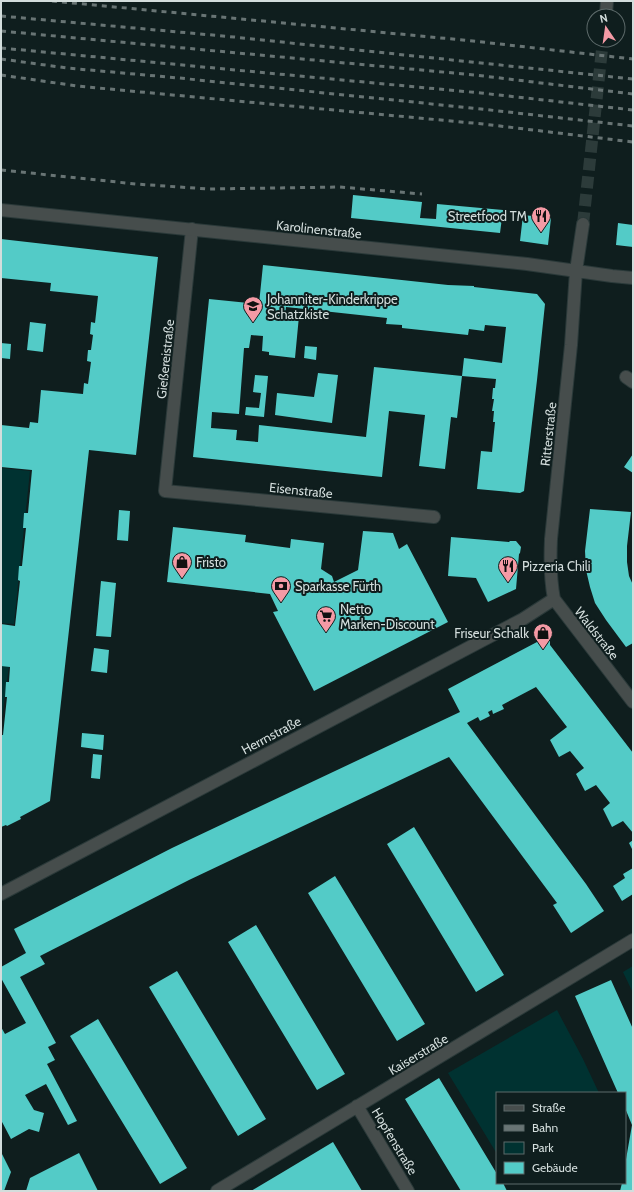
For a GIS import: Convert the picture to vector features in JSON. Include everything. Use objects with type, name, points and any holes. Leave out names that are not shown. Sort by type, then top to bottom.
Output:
[{"type":"street","name":"Karolinenstraße","points":[[1,210],[527,264],[633,278]]},
{"type":"street","name":"Ritterstraße","points":[[554,599],[550,578],[551,546],[571,345],[576,271],[583,224]]},
{"type":"street","name":"Gießereistraße","points":[[165,491],[192,230]]},
{"type":"street","name":"Eisenstraße","points":[[165,491],[434,517]]},
{"type":"street","name":"Waldstraße","points":[[554,599],[633,702]]},
{"type":"street","name":"Herrnstraße","points":[[1,894],[522,619],[554,599]]},
{"type":"street","name":"Kaiserstraße","points":[[217,1191],[633,940]]},
{"type":"street","name":"Hopfenstraße","points":[[357,1106],[408,1191]]},
{"type":"green space","points":[[1,468],[30,471],[14,624],[1,623]]},
{"type":"green space","points":[[1,666],[9,666],[1,725]]},
{"type":"green space","points":[[633,966],[633,993],[623,972]]},
{"type":"green space","points":[[557,1010],[599,1092],[496,1092],[496,1152],[448,1073]]},
{"type":"building","points":[[353,195],[422,202],[420,218],[436,219],[437,204],[503,210],[500,233],[351,218]]},
{"type":"building","points":[[523,215],[551,218],[548,245],[520,241]]},
{"type":"building","points":[[618,223],[633,225],[633,247],[616,245]]},
{"type":"building","points":[[1,239],[158,257],[136,455],[89,450],[50,801],[20,817],[21,819],[7,826],[1,827],[1,735],[3,735],[7,697],[5,697],[6,682],[9,682],[10,667],[1,666],[1,624],[15,626],[20,581],[18,580],[19,566],[22,566],[26,528],[23,528],[24,513],[28,513],[32,470],[1,467],[1,425],[29,428],[30,422],[38,423],[41,390],[83,394],[84,383],[88,384],[91,362],[87,361],[88,350],[91,350],[93,335],[90,334],[91,322],[95,323],[98,296],[50,291],[51,283],[1,278]]},
{"type":"building","points":[[263,265],[448,285],[474,286],[537,294],[545,304],[524,491],[520,493],[477,489],[481,451],[492,452],[495,422],[493,422],[494,411],[492,411],[494,399],[492,399],[496,379],[462,376],[457,418],[451,417],[445,469],[419,466],[425,415],[389,411],[382,477],[193,457],[209,299],[259,304]],"holes":[[[286,307],[387,318],[386,324],[402,325],[402,328],[468,335],[469,329],[484,331],[485,325],[506,327],[502,363],[464,358],[462,376],[374,367],[366,437],[259,425],[258,442],[236,440],[237,430],[211,428],[212,412],[239,414],[244,348],[249,348],[251,335],[263,336],[262,351],[269,352],[269,355],[295,358],[299,316],[285,315]]]},
{"type":"building","points":[[30,322],[46,324],[43,352],[27,350]]},
{"type":"building","points":[[1,343],[11,344],[10,359],[1,358]]},
{"type":"building","points":[[305,346],[317,347],[316,360],[304,358]]},
{"type":"building","points":[[318,373],[338,375],[332,423],[275,415],[277,393],[314,397]]},
{"type":"building","points":[[255,375],[268,376],[264,417],[245,415],[246,407],[259,408],[261,393],[253,392]]},
{"type":"building","points":[[633,454],[633,473],[624,467]]},
{"type":"building","points":[[590,509],[631,512],[627,546],[627,562],[629,576],[633,585],[633,643],[626,647],[595,603],[590,587],[586,570],[585,551]]},
{"type":"building","points":[[119,510],[130,511],[128,541],[117,540]]},
{"type":"building","points":[[173,527],[246,535],[245,542],[290,548],[291,539],[324,543],[321,569],[332,576],[334,582],[358,570],[363,531],[393,533],[399,549],[407,544],[448,622],[314,691],[273,612],[278,611],[270,594],[167,582]]},
{"type":"building","points":[[451,537],[509,542],[516,541],[521,547],[516,589],[488,602],[476,578],[448,576]]},
{"type":"building","points":[[101,581],[116,583],[111,637],[96,636]]},
{"type":"building","points":[[543,637],[550,641],[550,645],[633,753],[633,833],[623,821],[612,827],[603,809],[610,803],[596,785],[585,791],[576,774],[584,768],[570,751],[559,757],[550,740],[567,727],[536,687],[502,705],[504,709],[493,714],[492,710],[488,712],[490,716],[480,721],[478,717],[467,723],[586,884],[604,911],[571,933],[553,905],[557,903],[449,757],[189,880],[40,956],[45,964],[20,977],[56,1043],[48,1047],[55,1060],[47,1064],[77,1121],[68,1125],[46,1084],[25,1095],[34,1110],[44,1113],[39,1132],[29,1129],[11,1139],[1,1120],[1,1027],[5,1034],[26,1023],[1,978],[1,967],[26,953],[14,929],[172,848],[460,712],[448,689],[537,642]]},
{"type":"building","points":[[94,648],[109,650],[107,673],[91,671]]},
{"type":"building","points":[[82,733],[104,735],[103,750],[81,747]]},
{"type":"building","points":[[93,754],[102,755],[100,779],[91,778]]},
{"type":"building","points":[[414,827],[504,975],[476,992],[387,844]]},
{"type":"building","points":[[633,840],[633,851],[629,843]]},
{"type":"building","points":[[633,868],[633,894],[622,901],[613,886],[625,878],[623,874]]},
{"type":"building","points":[[335,876],[425,1024],[397,1041],[308,893]]},
{"type":"building","points":[[256,925],[345,1074],[317,1090],[228,942]]},
{"type":"building","points":[[177,971],[266,1119],[238,1136],[149,987]]},
{"type":"building","points":[[611,980],[633,1029],[633,1191],[620,1191],[622,1184],[626,1184],[626,1159],[632,1125],[626,1110],[626,1092],[618,1092],[575,996]]},
{"type":"building","points":[[98,1019],[187,1168],[160,1184],[70,1036]]},
{"type":"building","points":[[439,1078],[496,1172],[496,1184],[504,1184],[507,1191],[461,1191],[405,1099]]},
{"type":"building","points":[[333,1142],[362,1191],[251,1191],[283,1172]]},
{"type":"building","points":[[1,1152],[11,1172],[4,1191],[1,1191]]},
{"type":"building","points":[[79,1153],[98,1191],[26,1191],[30,1178]]},
{"type":"tunnel","points":[[583,224],[602,48]]},
{"type":"railway","points":[[52,1],[473,41],[633,59]]},
{"type":"railway","points":[[1,16],[234,37],[633,79]]},
{"type":"railway","points":[[1,31],[475,75],[633,94]]},
{"type":"railway","points":[[1,48],[481,93],[633,110]]},
{"type":"railway","points":[[1,59],[67,68],[179,78],[633,126]]},
{"type":"railway","points":[[1,75],[77,86],[483,124],[633,142]]},
{"type":"railway","points":[[1,170],[136,184],[208,189],[340,187],[422,194]]},
{"type":"place","name":"Streetfood TM","points":[[541,233]]},
{"type":"place","name":"Johanniter-Kinderkrippe Schatzkiste","points":[[253,323]]},
{"type":"place","name":"Fristo","points":[[182,579]]},
{"type":"place","name":"Pizzeria Chili","points":[[508,583]]},
{"type":"place","name":"Sparkasse Fürth","points":[[281,603]]},
{"type":"place","name":"Netto Marken-Discount","points":[[326,633]]},
{"type":"place","name":"Friseur Schalk","points":[[543,650]]}]
